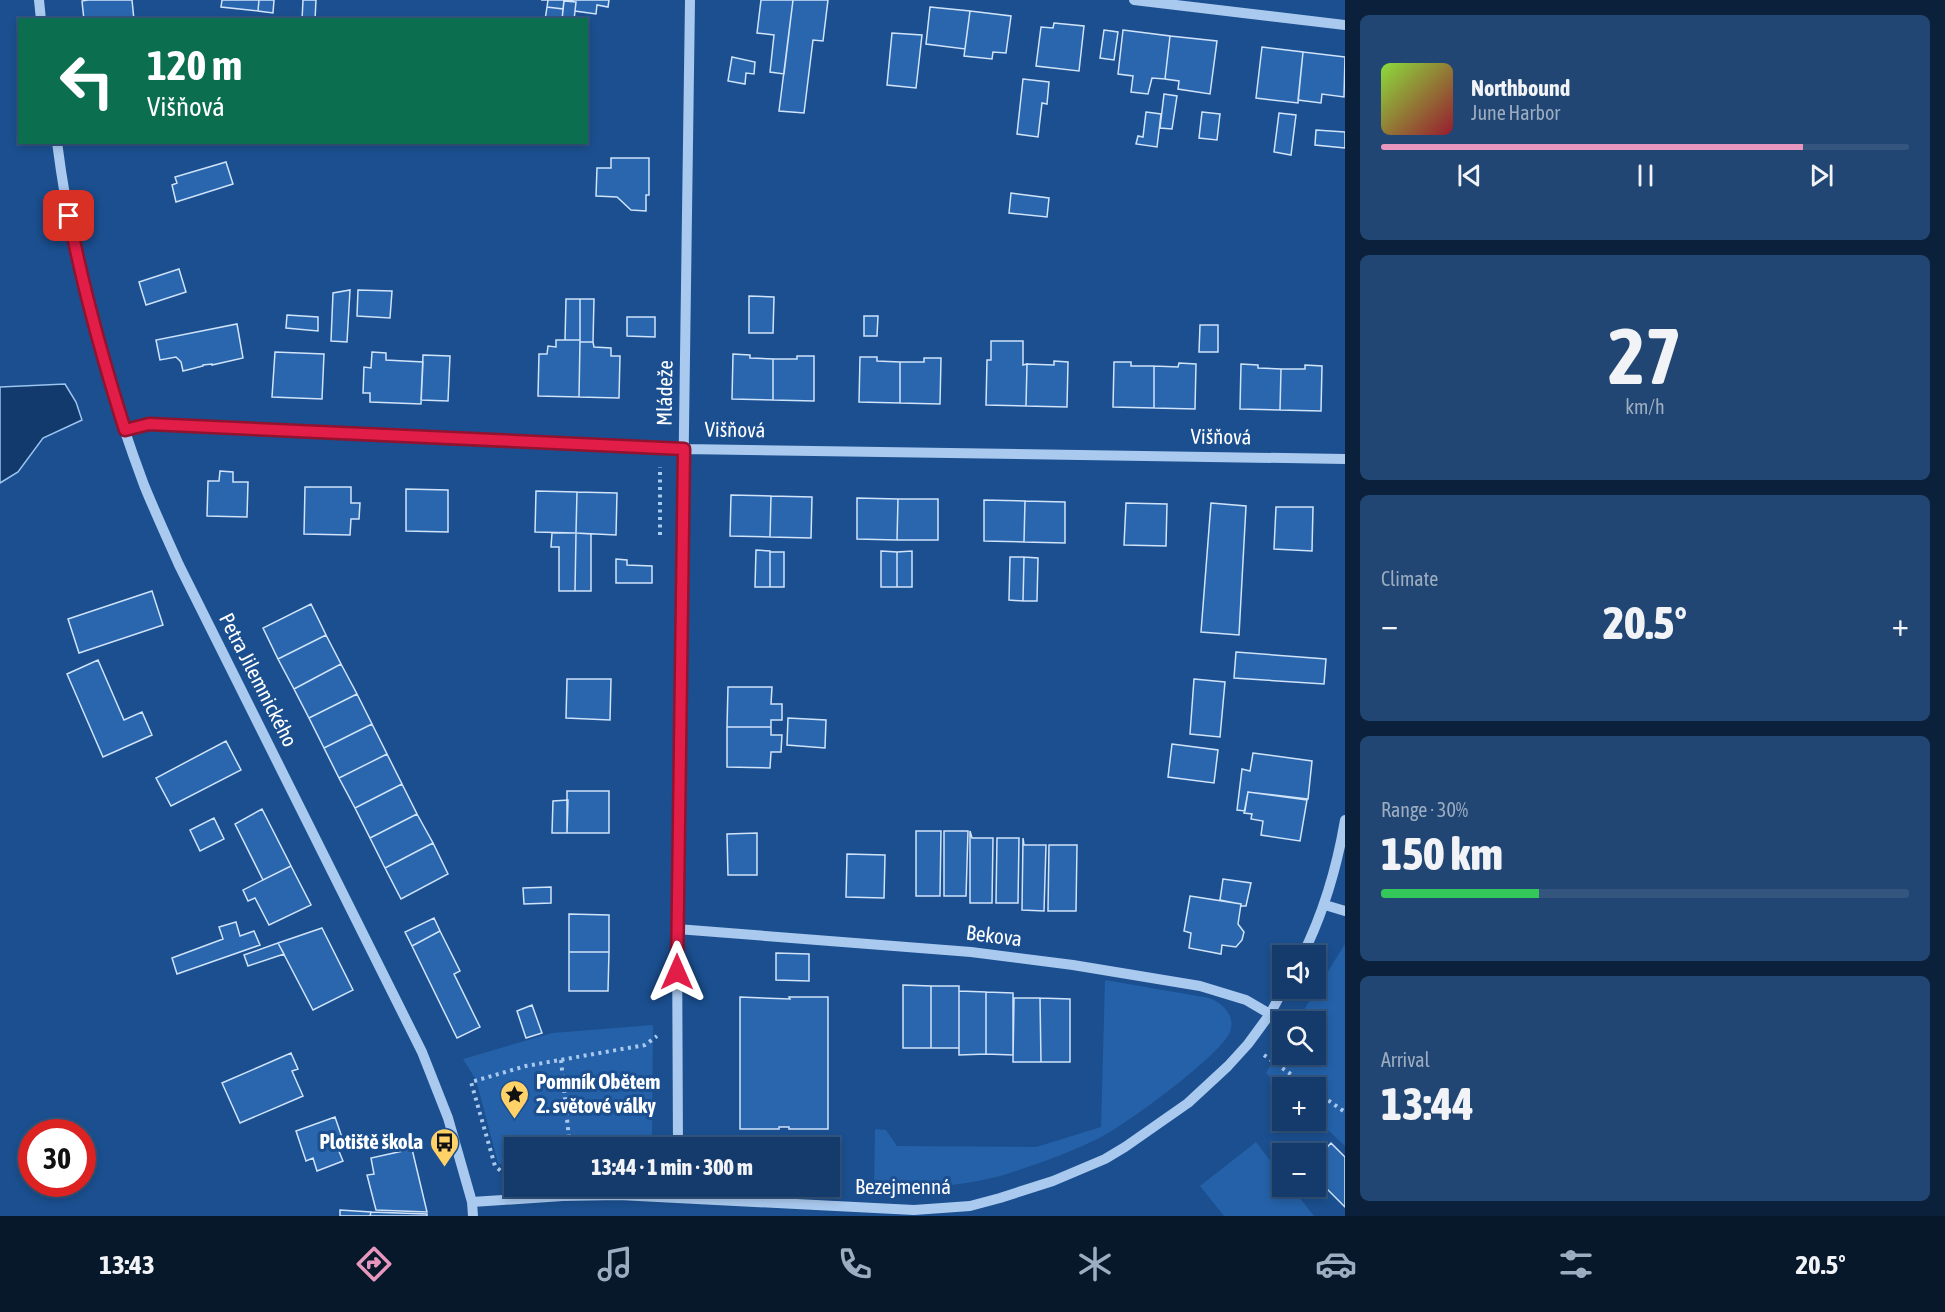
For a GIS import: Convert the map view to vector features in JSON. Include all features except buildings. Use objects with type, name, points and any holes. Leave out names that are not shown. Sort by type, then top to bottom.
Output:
[{"type":"street","points":[[39,0],[41,18]]},
{"type":"street","name":"Mládeže","points":[[678,1137],[676,928],[690,0]]},
{"type":"street","points":[[1134,0],[1345,25]]},
{"type":"street","name":"Petra Jilemnického","points":[[57,144],[76,253],[100,350],[145,485],[178,565],[422,1052],[448,1119],[472,1202],[472,1216]]},
{"type":"street","name":"Višňová","points":[[125,430],[149,424],[684,449],[1345,459]]},
{"type":"street","points":[[1307,945],[1325,905],[1345,820]]},
{"type":"street","points":[[1325,905],[1345,911]]},
{"type":"street","name":"Bekova","points":[[676,928],[971,952],[1073,965],[1200,986],[1246,1000],[1270,1014]]},
{"type":"street","points":[[1270,1014],[1278,999]]},
{"type":"street","name":"Bezejmenná","points":[[742,1197],[914,1210],[970,1206],[1053,1181],[1125,1148],[1188,1103],[1228,1066],[1270,1014]]},
{"type":"street","name":"Bezejmenná","points":[[472,1202],[548,1197]]},
{"type":"path","points":[[504,1173],[495,1166],[471,1082],[526,1066],[645,1045],[657,1036]]},
{"type":"path","points":[[1248,1044],[1294,1077]]},
{"type":"path","points":[[561,1060],[569,1137]]},
{"type":"path","points":[[1326,1099],[1345,1113]]},
{"type":"shaded area","points":[[65,384],[76,402],[82,420],[43,438],[18,472],[0,483],[0,387]]},
{"type":"shaded area","points":[[1345,944],[1345,1146],[1326,1128],[1326,1077],[1272,1079],[1266,1073],[1272,1063],[1272,1065],[1326,1065],[1326,1011],[1303,1011],[1311,999],[1326,999],[1326,974]]},
{"type":"shaded area","points":[[1105,980],[1209,998],[1219,1003],[1227,1011],[1231,1021],[1230,1032],[1210,1056],[1172,1088],[1115,1129],[1081,1147],[993,1178],[959,1184],[874,1189],[875,1129],[886,1130],[897,1146],[1036,1147],[1101,1127]]},
{"type":"shaded area","points":[[653,1025],[652,1137],[504,1137],[504,1166],[498,1163],[476,1080],[463,1059],[552,1033]]},
{"type":"shaded area","points":[[1256,1142],[1272,1163],[1272,1197],[1299,1197],[1314,1216],[1224,1216],[1200,1186]]},
{"type":"place","name":"Pomník Obětem 2. světové války","points":[[515,1120]]},
{"type":"place","name":"Plotiště škola","points":[[444,1168]]},
{"type":"route","points":[[69,216],[100,350],[125,430],[149,424],[684,449],[677,972]]}]
